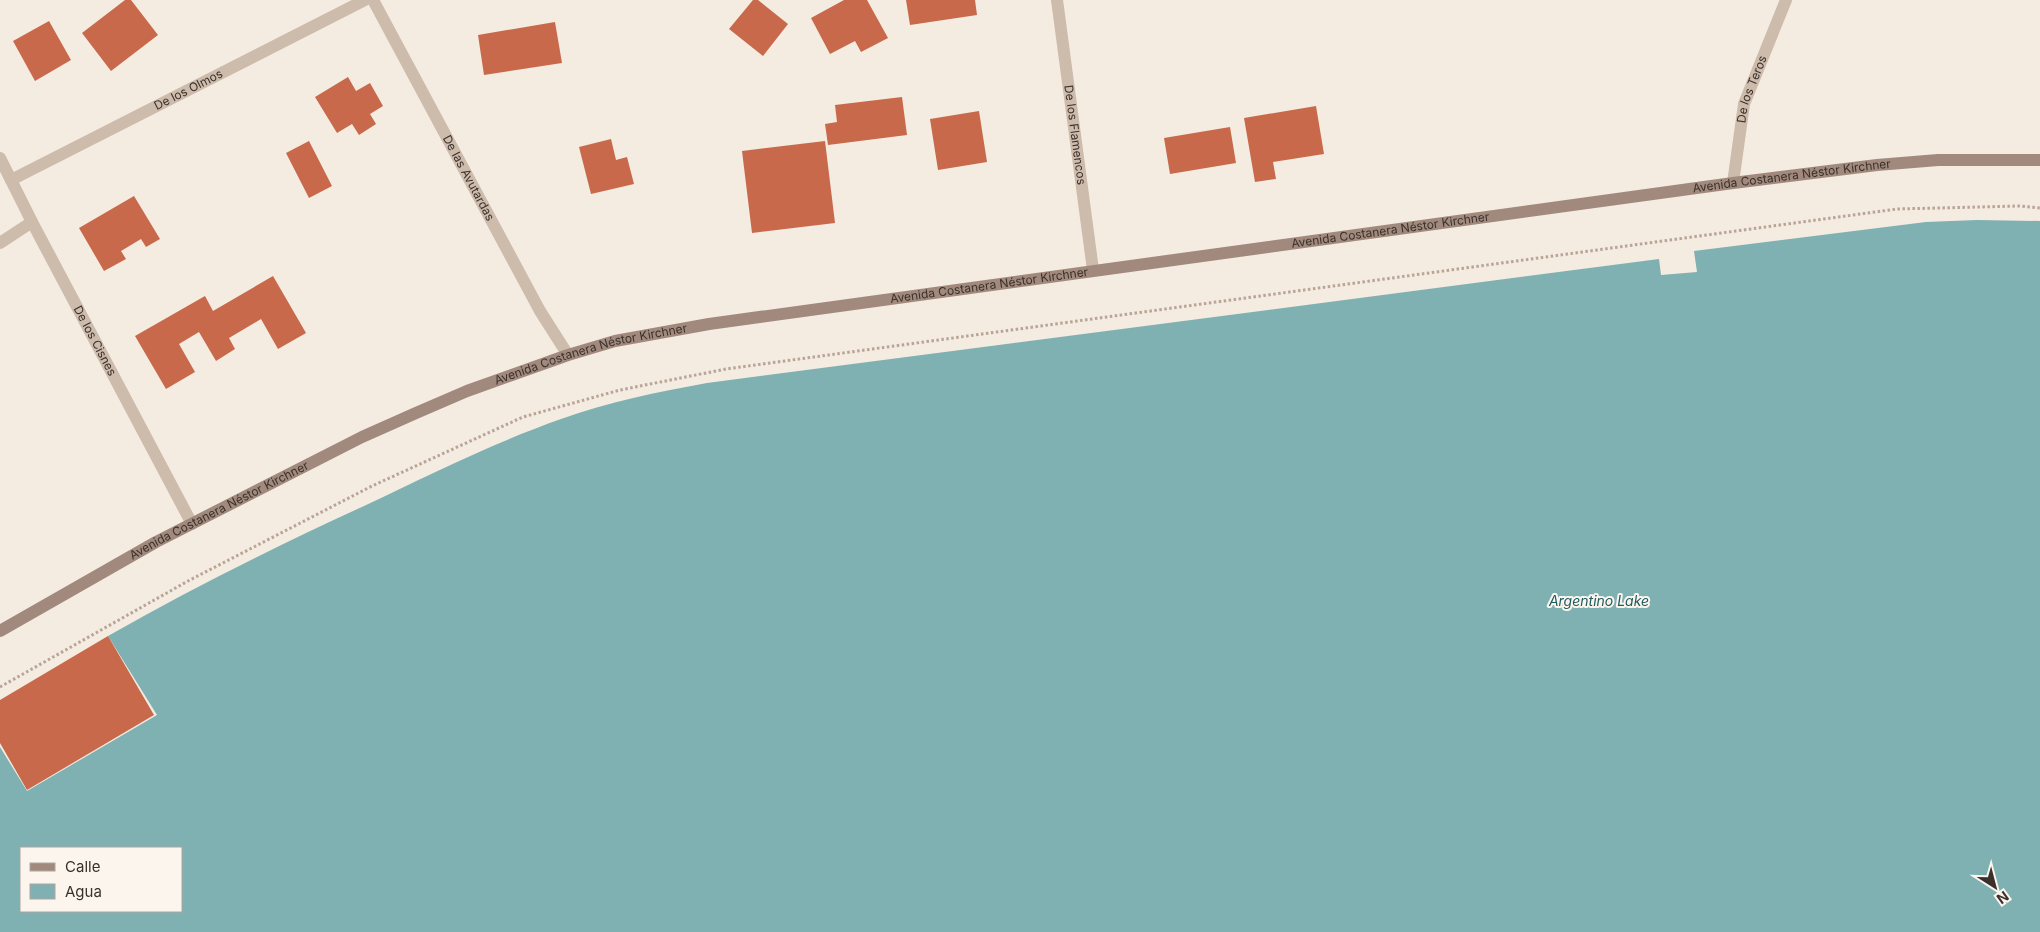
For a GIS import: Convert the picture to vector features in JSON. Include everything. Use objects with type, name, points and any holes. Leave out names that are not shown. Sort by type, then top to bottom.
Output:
[{"type":"street","name":"De los Olmos","points":[[11,180],[365,0]]},
{"type":"street","name":"De las Avutardas","points":[[373,0],[540,311],[568,355]]},
{"type":"street","name":"De los Flamencos","points":[[1057,0],[1093,270]]},
{"type":"street","name":"De los Teros","points":[[1733,183],[1744,104],[1784,2]]},
{"type":"street","name":"De los Cisnes","points":[[0,158],[192,524]]},
{"type":"street","name":"Avenida Costanera Néstor Kirchner","points":[[0,631],[110,566],[416,413],[467,391],[568,355],[615,341],[662,332],[1093,270],[1733,183],[1938,160],[2040,160]]},
{"type":"street","points":[[0,243],[32,222]]},
{"type":"path","points":[[0,687],[188,581],[372,486],[523,417],[620,390],[726,369],[1897,209],[2020,206],[2040,208]]},
{"type":"water","name":"Argentino Lake","points":[[1977,220],[2040,221],[2040,932],[0,932],[0,747],[27,791],[157,715],[108,636],[203,584],[299,536],[511,438],[579,413],[652,394],[707,383],[1659,259],[1661,275],[1697,272],[1694,251],[1926,222]]},
{"type":"building","points":[[125,0],[131,0],[158,35],[111,71],[82,33]]},
{"type":"building","points":[[753,0],[758,0],[788,24],[763,56],[729,29]]},
{"type":"building","points":[[844,0],[867,0],[888,38],[861,52],[855,41],[830,54],[811,18]]},
{"type":"building","points":[[906,0],[975,0],[977,15],[910,25]]},
{"type":"building","points":[[49,21],[71,60],[35,81],[13,41]]},
{"type":"building","points":[[555,22],[562,63],[484,75],[478,35]]},
{"type":"building","points":[[348,77],[356,91],[370,83],[383,106],[370,114],[376,124],[359,135],[352,124],[337,133],[315,97]]},
{"type":"building","points":[[902,97],[907,135],[828,145],[825,124],[837,122],[835,105]]},
{"type":"building","points":[[1316,106],[1324,154],[1273,162],[1276,179],[1255,182],[1244,118]]},
{"type":"building","points":[[979,111],[987,162],[938,170],[930,119]]},
{"type":"building","points":[[1230,127],[1236,163],[1170,174],[1164,138]]},
{"type":"building","points":[[611,139],[616,160],[627,157],[634,184],[591,194],[579,147]]},
{"type":"building","points":[[309,141],[332,186],[309,198],[286,153]]},
{"type":"building","points":[[825,141],[835,223],[752,233],[742,151]]},
{"type":"building","points":[[134,196],[160,239],[146,247],[141,239],[121,251],[126,259],[104,271],[79,228]]},
{"type":"building","points":[[273,276],[306,333],[278,349],[261,319],[229,338],[235,349],[216,361],[199,332],[179,344],[195,372],[166,389],[135,336],[205,296],[213,311]]},
{"type":"building","points":[[108,636],[154,715],[27,790],[0,743],[0,700]]}]
